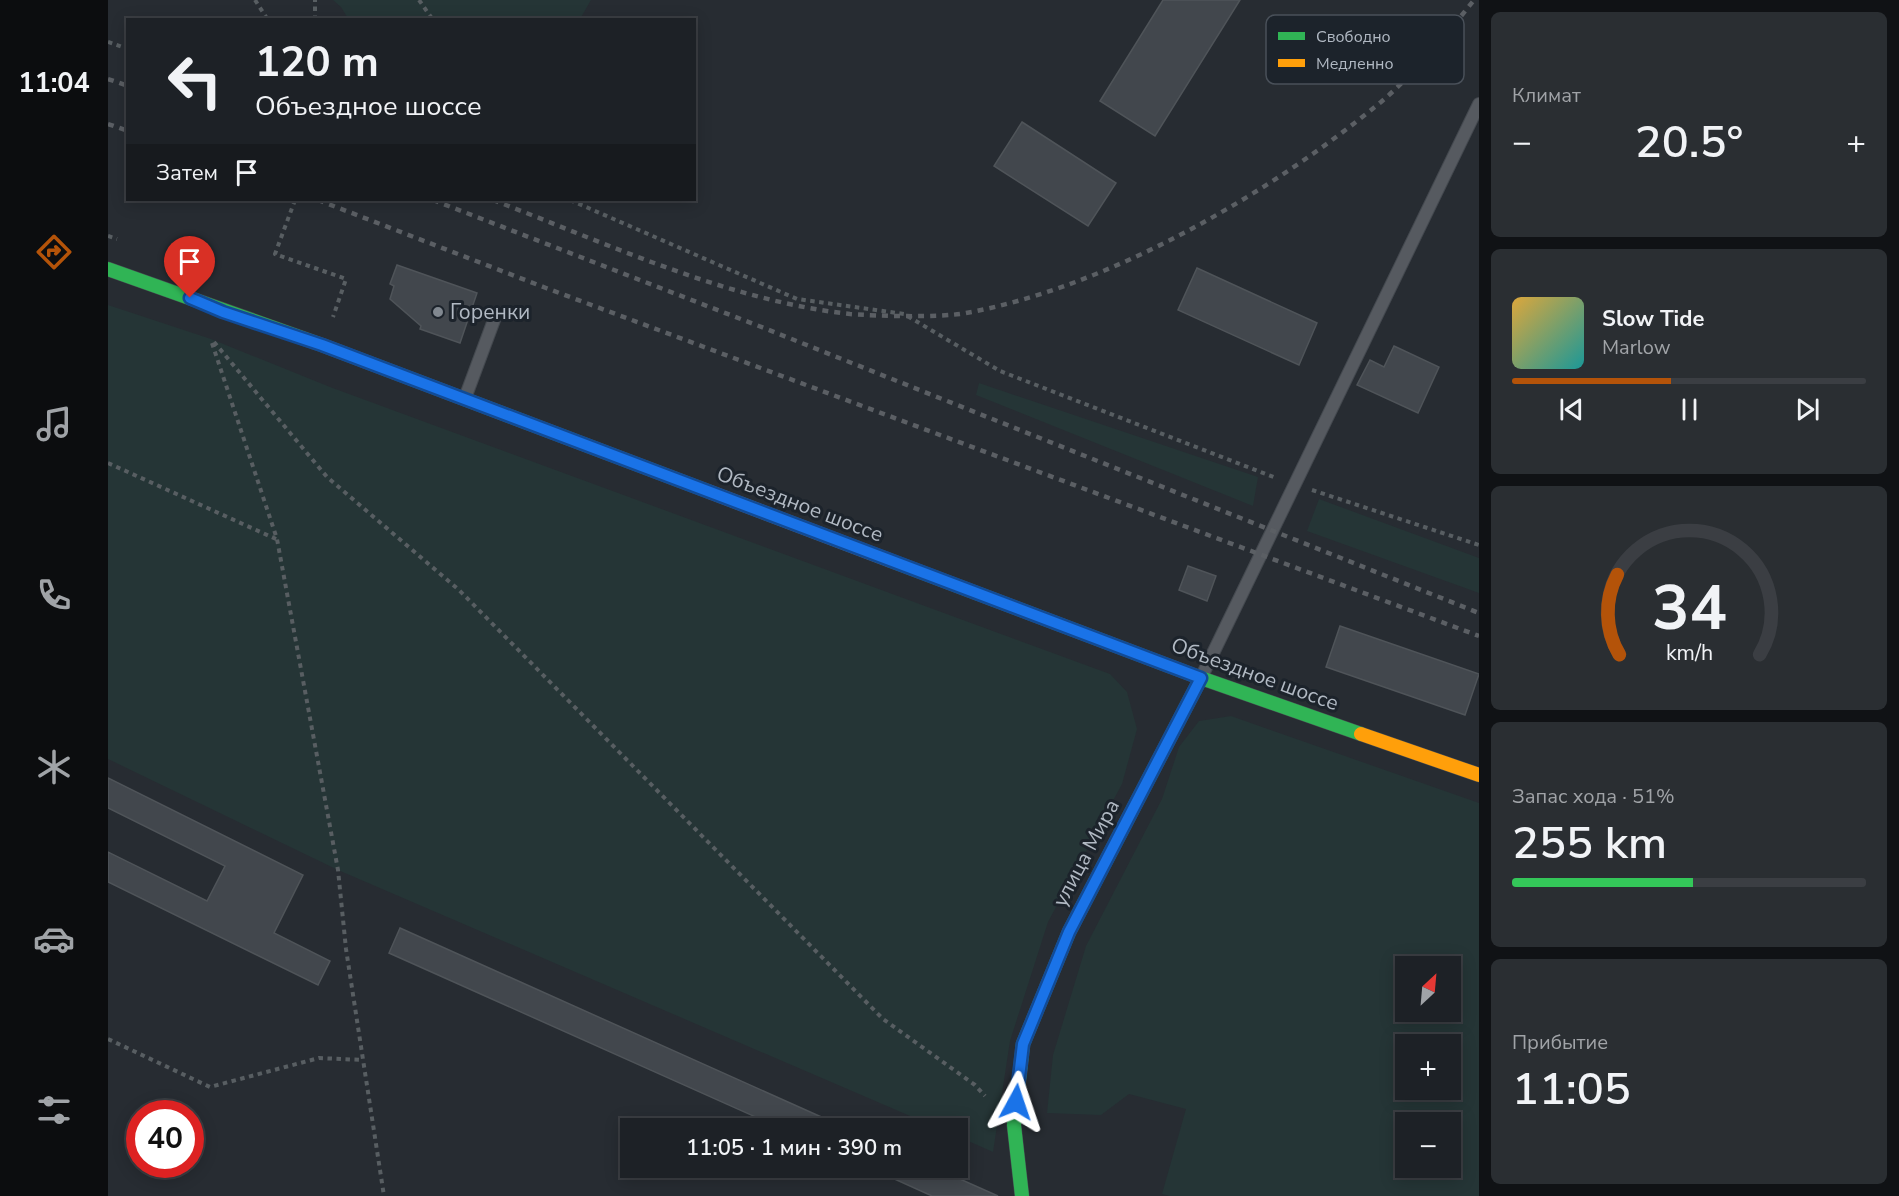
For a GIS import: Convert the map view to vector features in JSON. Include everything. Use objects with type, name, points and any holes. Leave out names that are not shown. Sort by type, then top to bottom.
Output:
[{"type":"main road","name":"Объездное шоссе","points":[[108,269],[465,399],[1201,678],[1479,775]]},
{"type":"main road","name":"улица Мира","points":[[1022,1196],[1014,1125],[1017,1080],[1023,1044],[1069,932],[1201,678]]},
{"type":"lane","points":[[1201,678],[1479,104]]},
{"type":"lane","points":[[465,399],[496,312]]},
{"type":"path","points":[[255,0],[267,18]]},
{"type":"path","points":[[315,0],[315,18]]},
{"type":"path","points":[[418,0],[432,18]]},
{"type":"path","points":[[108,42],[126,48]]},
{"type":"path","points":[[295,201],[275,254],[346,279],[342,292]]},
{"type":"path","points":[[572,201],[797,300],[904,314],[1000,371],[1296,485],[1479,545]]},
{"type":"path","points":[[384,1196],[346,949],[338,870],[277,539],[211,339],[327,477],[459,590],[883,1019],[975,1085],[989,1099]]},
{"type":"path","points":[[108,463],[277,539]]},
{"type":"path","points":[[108,1039],[210,1087],[319,1058],[363,1060]]},
{"type":"shaded area","points":[[333,0],[591,0],[581,18],[348,18]]},
{"type":"shaded area","points":[[108,305],[211,339],[330,387],[1110,674],[1127,692],[1137,729],[1122,784],[1048,922],[1010,1041],[993,1152],[968,1141],[968,1118],[915,1118],[338,870],[108,759]]},
{"type":"shaded area","points":[[979,383],[1258,477],[1253,506],[976,395]]},
{"type":"shaded area","points":[[1319,499],[1479,558],[1479,593],[1307,531]]},
{"type":"shaded area","points":[[1231,716],[1479,803],[1479,1196],[1170,1196],[1162,1194],[1186,1109],[1129,1094],[1101,1115],[1047,1113],[1053,1055],[1086,946],[1162,799],[1179,747],[1199,721]]},
{"type":"building","points":[[1163,0],[1240,0],[1155,136],[1100,101]]},
{"type":"building","points":[[1022,122],[1116,183],[1088,226],[994,166]]},
{"type":"building","name":"Горенки","points":[[397,265],[477,293],[460,343],[420,329],[421,326],[390,299],[394,286],[390,284]]},
{"type":"building","points":[[1197,268],[1317,323],[1299,365],[1178,310]]},
{"type":"building","points":[[1394,346],[1439,367],[1418,413],[1357,385],[1370,360],[1384,367]]},
{"type":"building","points":[[1188,566],[1216,576],[1207,601],[1179,590]]},
{"type":"building","points":[[1340,626],[1479,674],[1465,715],[1326,667]]},
{"type":"building","points":[[108,778],[303,875],[274,933],[330,961],[318,985],[108,882],[108,852],[207,901],[225,866],[108,808]]},
{"type":"building","points":[[400,928],[824,1118],[758,1118],[389,953]]},
{"type":"building","points":[[892,1178],[958,1178],[998,1196],[932,1196]]},
{"type":"railway","points":[[1462,15],[1474,0]]},
{"type":"railway","points":[[108,79],[126,85]]},
{"type":"railway","points":[[496,201],[624,252],[714,284],[759,297],[850,314],[955,315],[1020,300],[1075,282],[1131,259],[1185,232],[1289,170],[1337,136],[1401,84]]},
{"type":"railway","points":[[108,124],[126,130]]},
{"type":"railway","points":[[321,201],[546,288],[1479,636]]},
{"type":"railway","points":[[436,201],[764,328],[1479,613]]},
{"type":"traffic: fast","points":[[108,269],[322,345],[710,492]]},
{"type":"traffic: fast","points":[[889,560],[1201,678],[1361,734]]},
{"type":"traffic: fast","points":[[1022,1196],[1014,1125],[1023,1044],[1069,932],[1201,678]]},
{"type":"traffic: slow","points":[[710,492],[889,560]]},
{"type":"traffic: slow","points":[[1361,734],[1479,775]]},
{"type":"place","name":"Горенки","points":[[438,312]]},
{"type":"route","points":[[190,298],[223,312],[322,345],[1201,678],[1069,932],[1023,1044],[1016,1102]]}]
